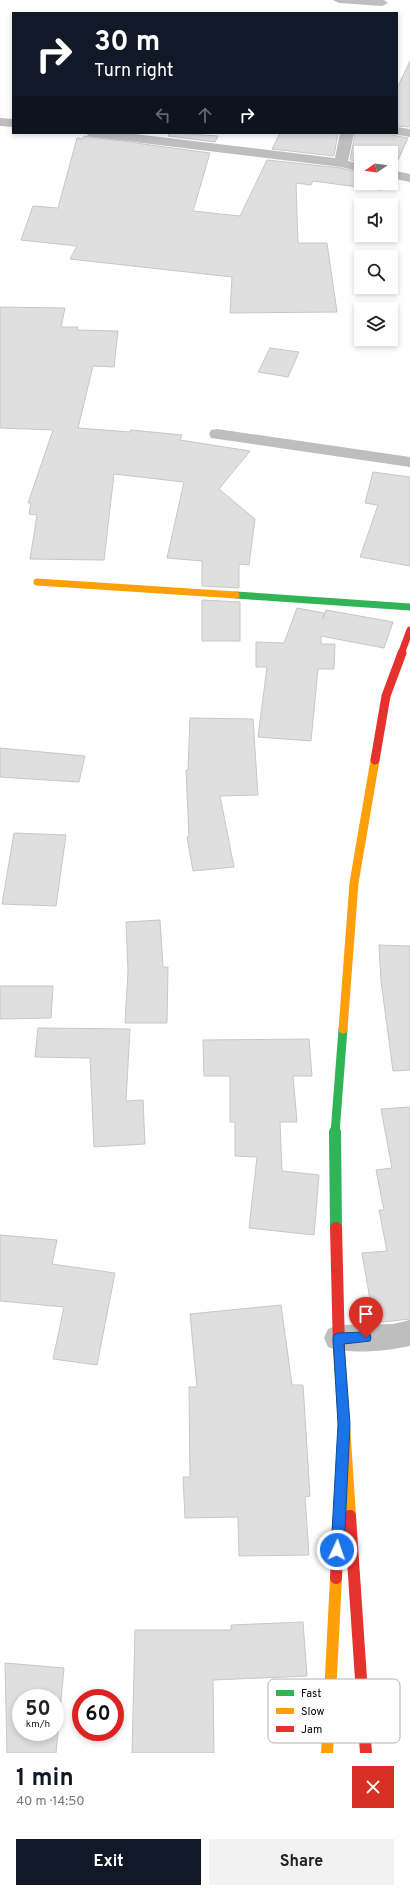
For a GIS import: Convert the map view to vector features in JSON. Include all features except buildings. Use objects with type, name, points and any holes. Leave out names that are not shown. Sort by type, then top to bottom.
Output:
[{"type":"main road","points":[[37,582],[410,607]]},
{"type":"main road","points":[[361,1679],[338,1338],[335,1128],[354,883],[386,696],[410,630]]},
{"type":"main road","points":[[340,1503],[344,1424]]},
{"type":"main road","points":[[331,1679],[339,1518]]},
{"type":"main road","points":[[327,1753],[328,1743]]},
{"type":"main road","points":[[365,1743],[366,1753]]},
{"type":"street","points":[[339,0],[382,5]]},
{"type":"street","points":[[0,122],[12,123]]},
{"type":"street","points":[[398,131],[410,133]]},
{"type":"street","points":[[101,134],[341,163],[354,166]]},
{"type":"street","points":[[341,163],[347,134]]},
{"type":"street","points":[[398,175],[410,178]]},
{"type":"street","points":[[217,434],[410,462]]},
{"type":"street","points":[[338,1338],[393,1337],[410,1333]]},
{"type":"traffic: fast","points":[[236,595],[410,607]]},
{"type":"traffic: fast","points":[[336,1228],[335,1127],[343,1029]]},
{"type":"traffic: slow","points":[[37,582],[236,595]]},
{"type":"traffic: slow","points":[[343,1029],[354,883],[375,760]]},
{"type":"traffic: slow","points":[[339,1349],[350,1516]]},
{"type":"traffic: slow","points":[[331,1679],[336,1578]]},
{"type":"traffic: slow","points":[[327,1753],[328,1743]]},
{"type":"traffic: jam","points":[[375,760],[386,696],[410,630]]},
{"type":"traffic: jam","points":[[336,1228],[339,1349]]},
{"type":"traffic: jam","points":[[350,1516],[361,1679]]},
{"type":"traffic: jam","points":[[336,1578],[338,1527]]},
{"type":"traffic: jam","points":[[365,1743],[366,1753]]},
{"type":"route","points":[[337,1550],[344,1424],[338,1338],[366,1338]]}]
